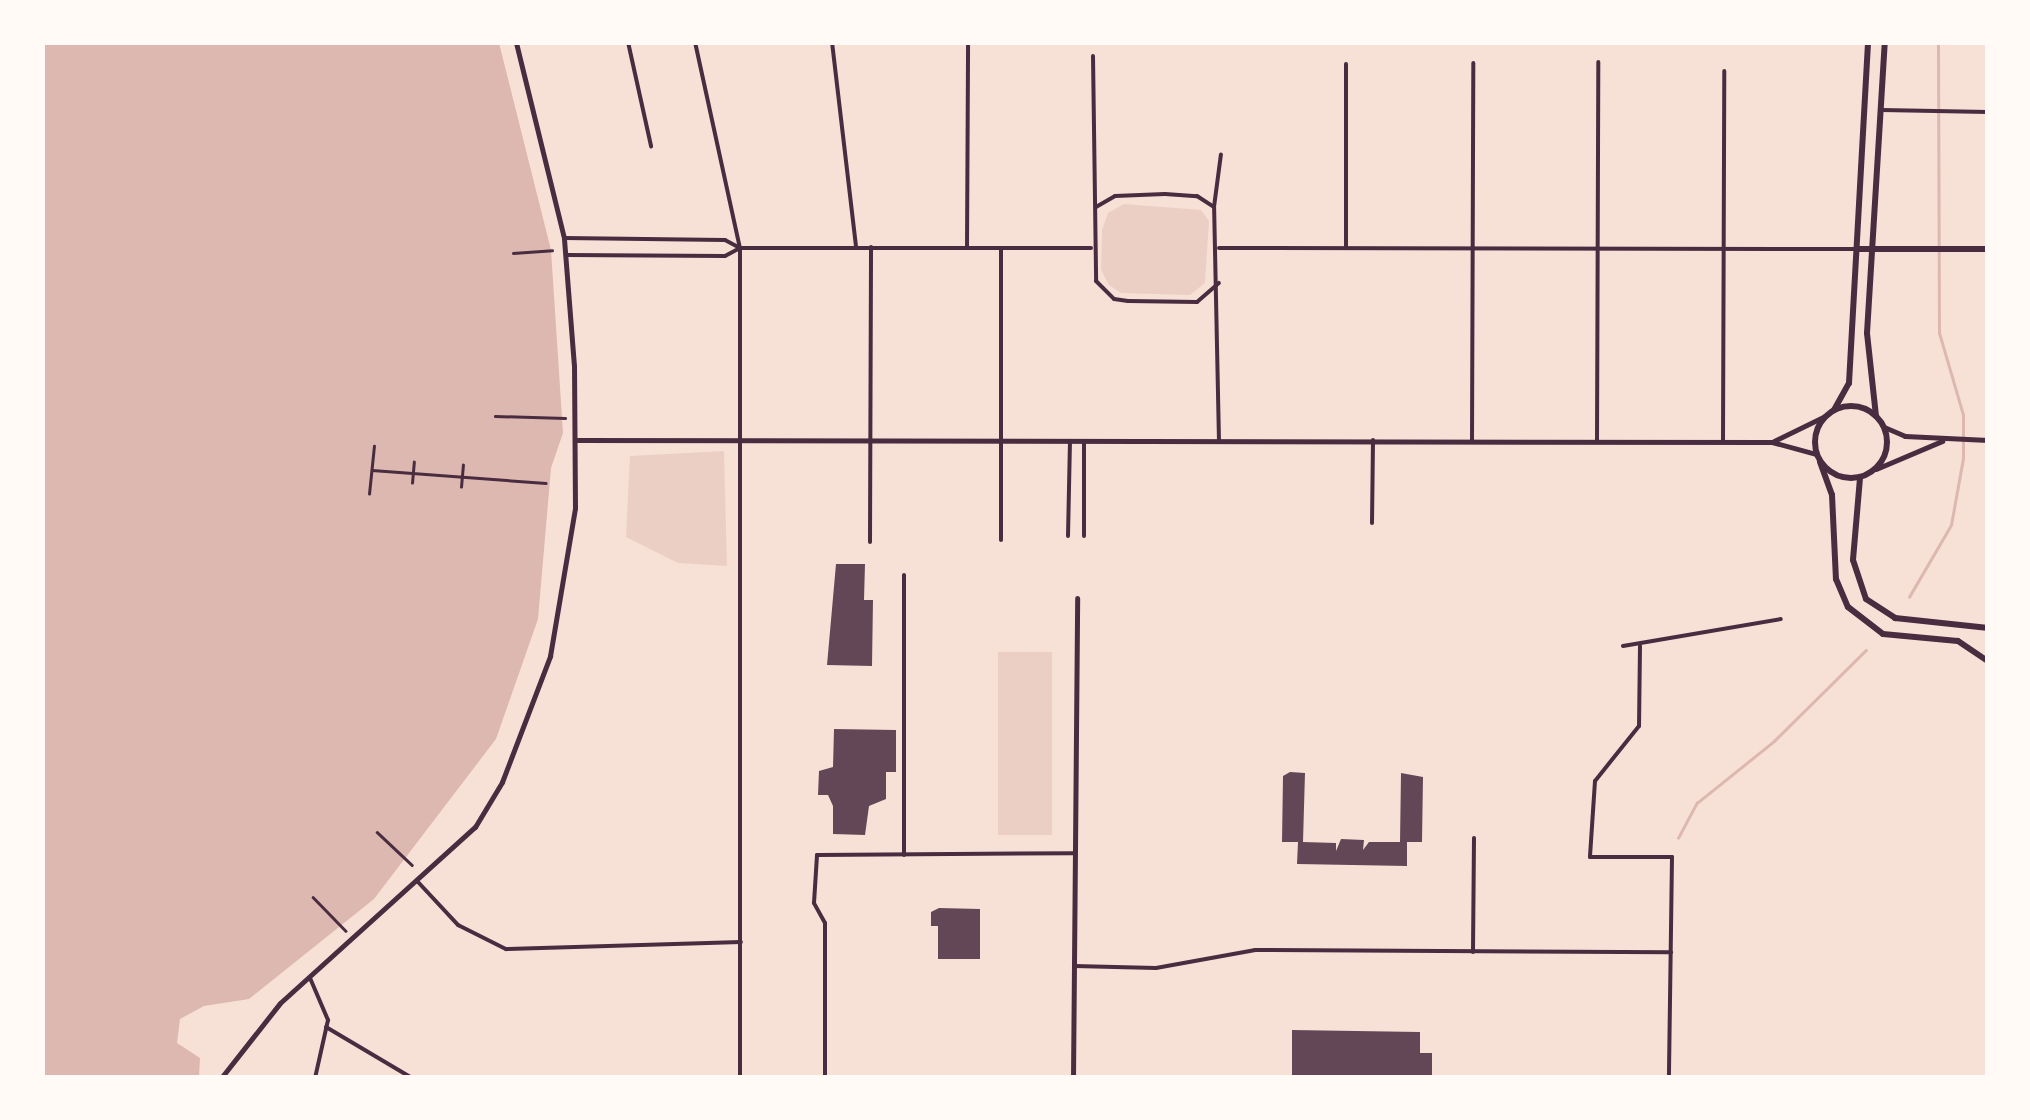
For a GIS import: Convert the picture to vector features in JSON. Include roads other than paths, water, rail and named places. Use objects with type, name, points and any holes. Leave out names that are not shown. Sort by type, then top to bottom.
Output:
[{"type":"main road","points":[[1834,410],[1848,383],[1868,42]]},
{"type":"main road","points":[[1818,458],[1838,476],[1860,478],[1876,469],[1886,449],[1867,366],[1885,42]]},
{"type":"main road","points":[[1858,249],[1988,249]]},
{"type":"main road","points":[[1876,416],[1856,406],[1834,410],[1825,416],[1815,434],[1818,458],[1832,495],[1841,594],[1865,625],[1904,639],[1966,643],[1988,661]]},
{"type":"main road","points":[[1860,478],[1853,550],[1861,591],[1885,614],[1988,628]]},
{"type":"street","points":[[222,1078],[252,1033],[475,826],[528,723],[565,587],[577,440],[564,238],[516,42]]},
{"type":"street","points":[[628,42],[651,146]]},
{"type":"street","points":[[695,42],[740,248],[740,1078]]},
{"type":"street","points":[[832,42],[856,246]]},
{"type":"street","points":[[967,248],[968,42]]},
{"type":"street","points":[[1093,56],[1096,206],[1091,248],[1096,281],[1114,299],[1197,302],[1219,283]]},
{"type":"street","points":[[1472,442],[1473,62]]},
{"type":"street","points":[[1598,62],[1598,441]]},
{"type":"street","points":[[1346,64],[1346,247]]},
{"type":"street","points":[[1723,441],[1724,71]]},
{"type":"street","points":[[1881,110],[1988,112]]},
{"type":"street","points":[[1218,441],[1219,248],[1214,208],[1221,154]]},
{"type":"street","points":[[1096,206],[1115,196],[1165,194],[1198,196],[1214,208]]},
{"type":"street","points":[[564,238],[725,240],[740,248]]},
{"type":"street","points":[[566,255],[725,256],[740,248],[856,246],[1091,248]]},
{"type":"street","points":[[870,542],[871,247]]},
{"type":"street","points":[[1001,248],[1001,540]]},
{"type":"street","points":[[1219,248],[1858,249]]},
{"type":"street","points":[[1772,442],[1825,416]]},
{"type":"street","points":[[1884,427],[1944,440],[1988,440]]},
{"type":"street","points":[[577,440],[1723,441],[1772,442],[1818,458]]},
{"type":"street","points":[[1068,536],[1070,440]]},
{"type":"street","points":[[1372,524],[1373,440]]},
{"type":"street","points":[[1876,469],[1944,440]]},
{"type":"street","points":[[1084,441],[1084,536]]},
{"type":"street","points":[[904,575],[904,855]]},
{"type":"street","points":[[1074,1078],[1077,598]]},
{"type":"street","points":[[1622,646],[1781,620]]},
{"type":"street","points":[[1640,646],[1640,726],[1595,781],[1590,857],[1672,857],[1670,1078]]},
{"type":"street","points":[[1474,838],[1474,952]]},
{"type":"street","points":[[826,1078],[825,923],[814,903],[814,865],[829,852],[1075,853]]},
{"type":"street","points":[[418,882],[458,925],[506,950],[740,942]]},
{"type":"street","points":[[1074,966],[1156,968],[1255,950],[1671,952]]},
{"type":"street","points":[[309,978],[327,1013],[315,1078]]},
{"type":"street","points":[[326,1027],[412,1078]]},
{"type":"waterway","points":[[1909,597],[1951,525],[1963,458],[1963,415],[1939,333],[1938,42]]},
{"type":"waterway","points":[[1678,838],[1697,803],[1774,741],[1866,650]]}]
